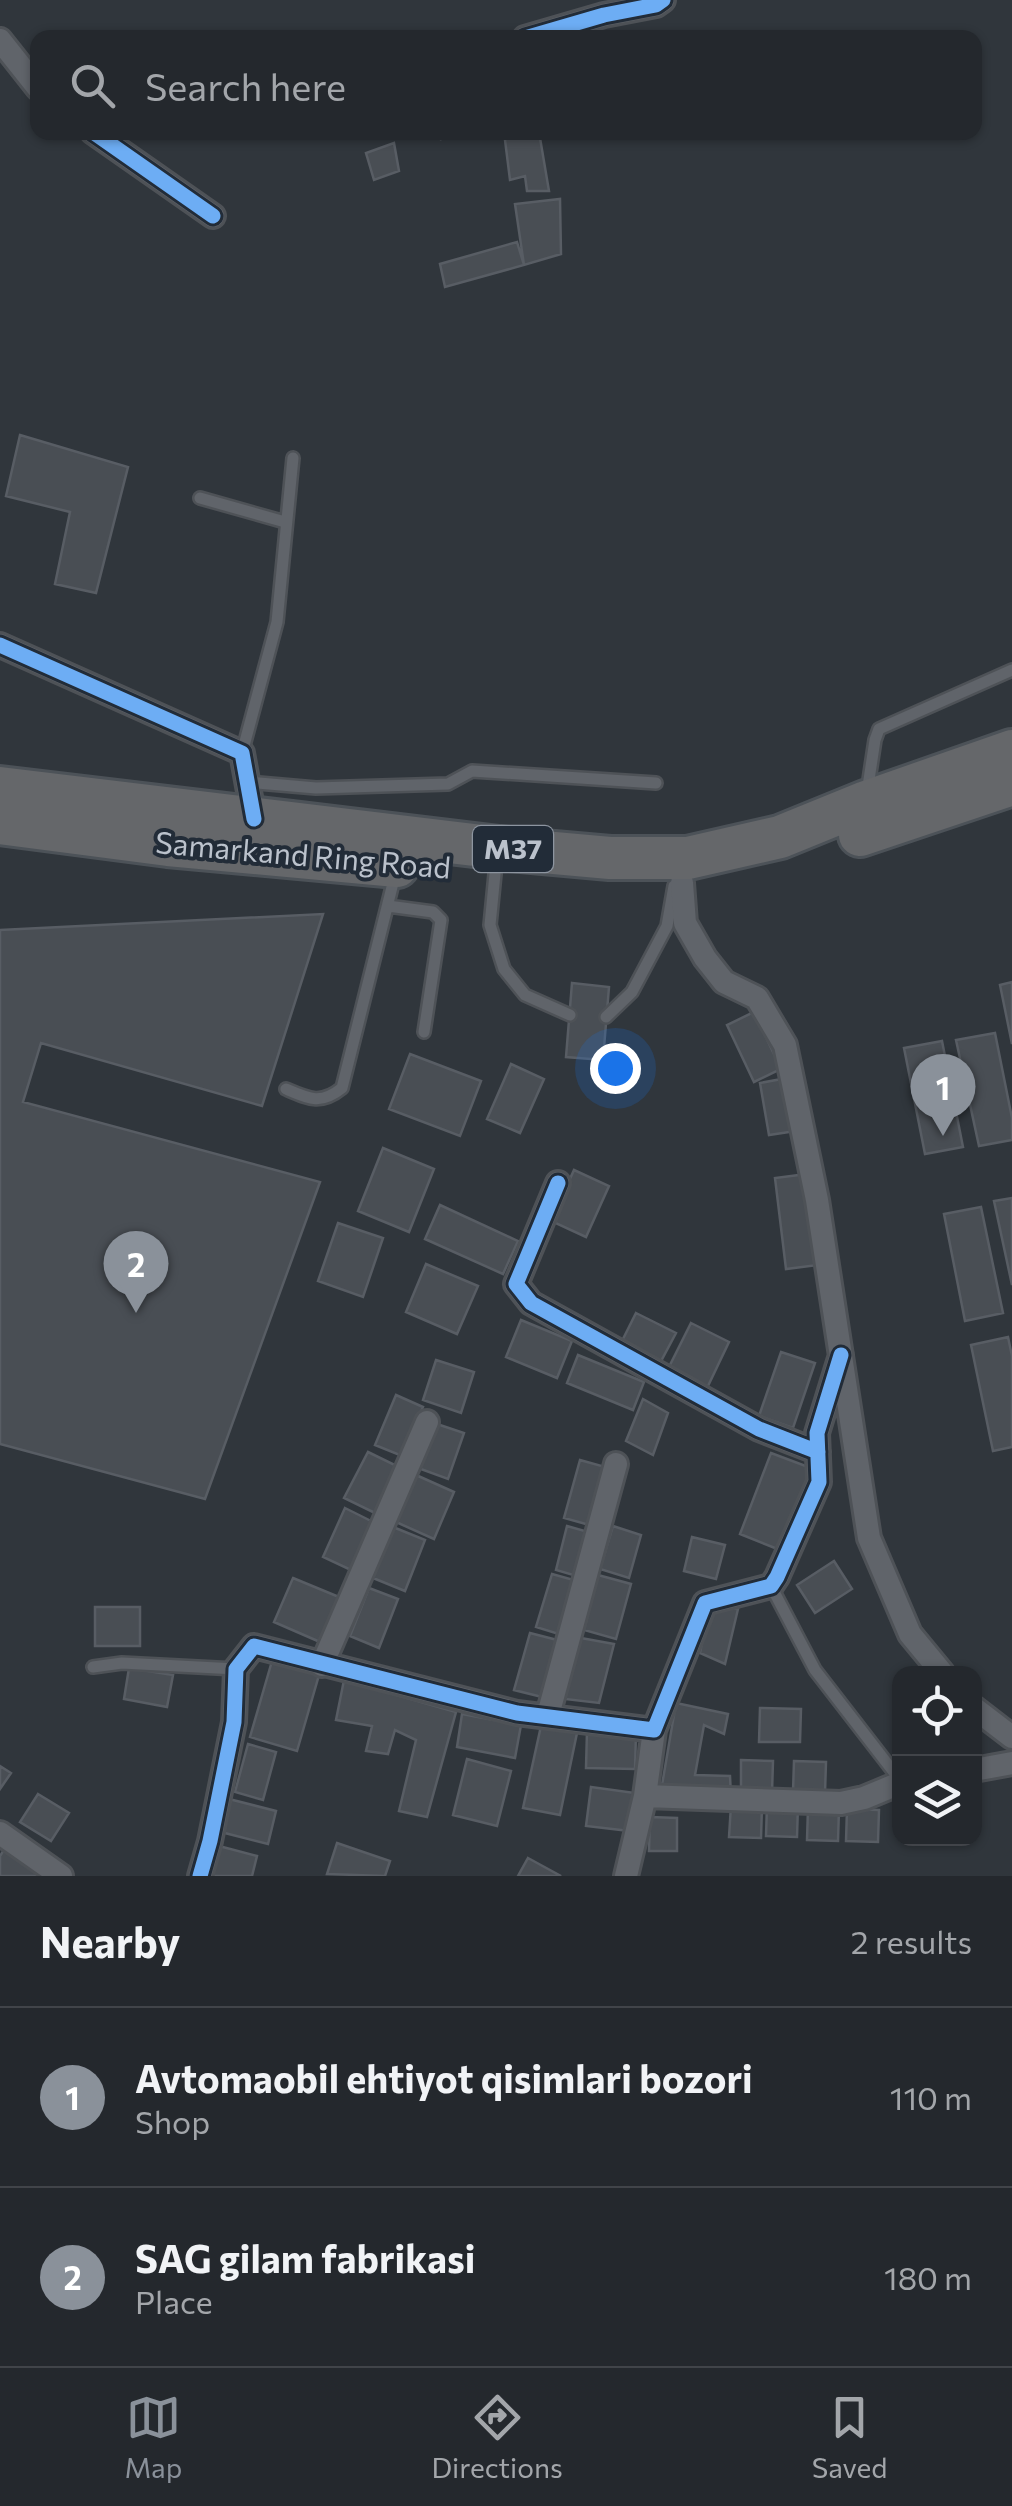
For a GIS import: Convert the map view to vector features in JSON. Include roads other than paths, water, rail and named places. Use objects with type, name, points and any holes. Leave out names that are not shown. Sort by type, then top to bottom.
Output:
[{"type":"highway","name":"Samarkand Ring Road","points":[[0,788],[610,858],[688,858],[780,837],[866,802],[1011,779]]},
{"type":"highway","name":"Samarkand Ring Road","points":[[0,824],[269,820],[392,886],[494,874],[606,884],[678,883],[726,877],[772,865],[1011,779]]},
{"type":"street","points":[[552,30],[663,0]]},
{"type":"street","points":[[0,40],[30,78]]},
{"type":"street","points":[[104,140],[213,216]]},
{"type":"street","points":[[0,645],[242,753],[269,820]]},
{"type":"street","points":[[678,883],[685,923],[705,958],[724,982],[757,998],[785,1045],[817,1200],[868,1538],[910,1634],[936,1666]]},
{"type":"street","points":[[558,1183],[516,1284],[531,1303],[759,1429],[818,1452]]},
{"type":"street","points":[[626,1876],[654,1730],[705,1603],[771,1586],[819,1482],[817,1433],[841,1356]]},
{"type":"street","points":[[322,1666],[427,1422]]},
{"type":"street","points":[[548,1715],[616,1464]]},
{"type":"street","points":[[200,1876],[234,1722],[236,1669],[254,1646],[517,1713],[654,1730]]},
{"type":"street","points":[[982,1714],[1012,1736]]},
{"type":"street","points":[[982,1769],[1012,1764]]},
{"type":"street","points":[[644,1796],[841,1803],[892,1785]]},
{"type":"street","points":[[0,1833],[61,1876]]},
{"type":"lane","points":[[242,753],[277,622],[292,458]]},
{"type":"lane","points":[[200,498],[285,522]]},
{"type":"lane","points":[[866,802],[874,740],[880,729],[1012,670]]},
{"type":"lane","points":[[269,820],[316,788],[448,784],[472,771],[656,783]]},
{"type":"lane","points":[[494,874],[490,925],[504,969],[525,994],[570,1015]]},
{"type":"lane","points":[[606,1017],[632,992],[668,926],[678,883]]},
{"type":"lane","points":[[286,1089],[314,1101],[331,1097],[342,1088],[392,886],[441,920],[424,1032]]},
{"type":"lane","points":[[771,1586],[815,1670],[892,1771]]},
{"type":"lane","points":[[93,1667],[122,1662],[236,1669]]},
{"type":"place","name":"Avtomaobil ehtiyot qisimlari bozori","points":[[943,1136]]},
{"type":"place","name":"SAG gilam fabrikasi","points":[[136,1313]]}]
